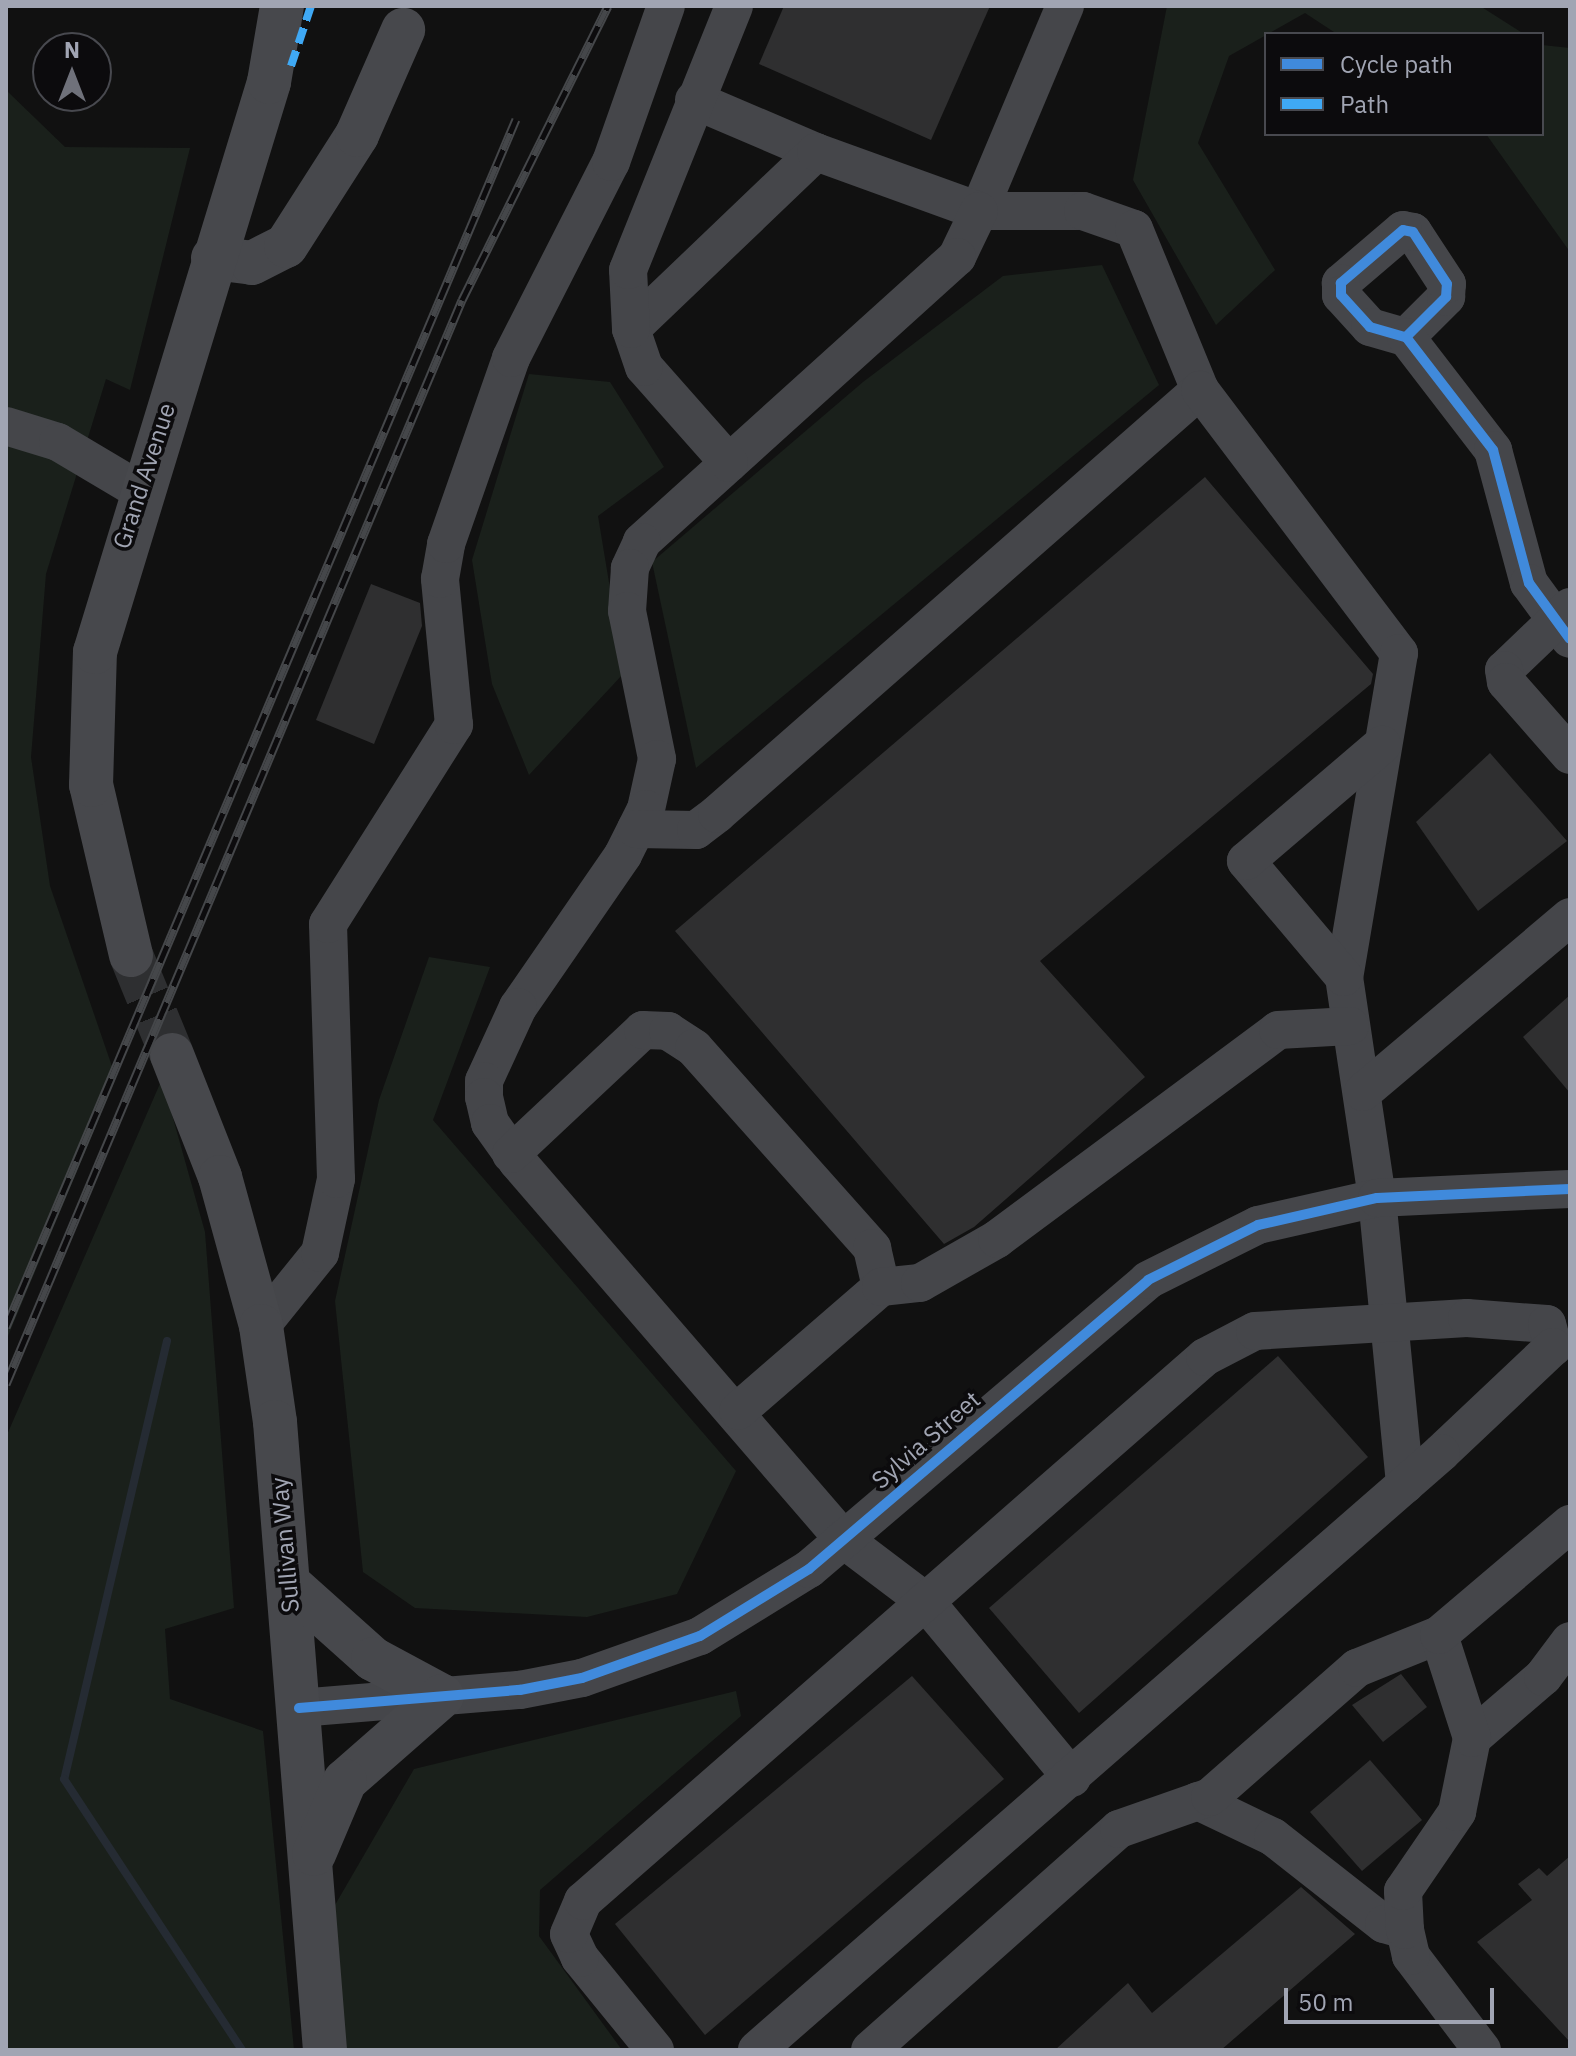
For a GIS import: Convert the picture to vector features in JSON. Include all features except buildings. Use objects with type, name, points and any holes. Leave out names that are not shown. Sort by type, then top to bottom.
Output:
[{"type":"main road","name":"Grand Avenue","points":[[131,955],[101,851],[89,718],[106,595],[269,82],[282,6]]},
{"type":"main road","points":[[213,258],[252,263],[286,246],[357,135],[408,18]]},
{"type":"main road","name":"Sullivan Way","points":[[172,1055],[220,1177],[261,1326],[288,1583],[325,2050]]},
{"type":"main road","points":[[288,1583],[373,1659],[442,1696],[345,1781],[311,1862]]},
{"type":"street","points":[[261,1326],[320,1253],[336,1179],[328,924],[454,725],[440,579],[446,544],[511,358],[611,162],[666,6]]},
{"type":"street","points":[[729,463],[644,367],[631,329],[631,249],[734,6]]},
{"type":"street","points":[[1065,6],[957,257],[642,542],[630,568],[627,611],[657,759],[636,829],[518,1007],[491,1062],[484,1097],[511,1154],[738,1411],[843,1539],[925,1601],[1072,1778]]},
{"type":"street","points":[[694,100],[816,152],[979,211],[1083,211],[1134,229],[1200,390],[1399,653],[1344,977],[1377,1198],[1405,1485]]},
{"type":"street","points":[[631,329],[816,152]]},
{"type":"street","points":[[1406,337],[1493,450],[1529,583],[1565,622],[1504,670],[1506,682],[1570,755]]},
{"type":"street","points":[[636,829],[696,830],[717,814],[1200,390]]},
{"type":"street","points":[[6,426],[58,442],[139,490]]},
{"type":"street","points":[[1344,977],[1246,861],[1382,745]]},
{"type":"street","points":[[1363,1092],[1570,917]]},
{"type":"street","points":[[738,1411],[881,1287],[920,1283],[997,1239],[1278,1030],[1350,1026]]},
{"type":"street","points":[[511,1154],[643,1030],[668,1031],[694,1048],[872,1248],[881,1287]]},
{"type":"street","name":"Sylvia Street","points":[[299,1708],[520,1690],[642,1660],[755,1606],[843,1539],[1148,1280],[1258,1225],[1377,1198],[1570,1189]]},
{"type":"street","points":[[655,2050],[580,1958],[569,1934],[574,1915],[925,1601],[1235,1336],[1389,1323],[1533,1319],[1555,1338],[1405,1485],[757,2050]]},
{"type":"street","points":[[870,2050],[1119,1829],[1198,1801],[1357,1668],[1439,1635],[1570,1524]]},
{"type":"street","points":[[1439,1635],[1472,1738],[1457,1812],[1403,1891],[1405,1930],[1411,1956],[1482,2050]]},
{"type":"street","points":[[1472,1738],[1543,1677],[1570,1641]]},
{"type":"street","points":[[1198,1801],[1273,1837],[1384,1924],[1405,1930]]},
{"type":"shaded area","points":[[1167,6],[1480,6],[1521,32],[1334,32],[1305,13],[1271,32],[1264,32],[1264,36],[1229,56],[1198,143],[1275,270],[1216,325],[1133,180]]},
{"type":"shaded area","points":[[1544,45],[1570,48],[1570,252],[1487,136],[1544,136]]},
{"type":"shaded area","points":[[6,90],[65,147],[190,148],[130,390],[106,379],[46,574],[31,757],[50,886],[116,1078],[6,1341]]},
{"type":"shaded area","points":[[1102,265],[1159,385],[696,768],[652,562],[863,382],[1003,276]]},
{"type":"shaded area","points":[[529,374],[610,382],[664,467],[598,516],[624,673],[529,775],[492,684],[472,560]]},
{"type":"shaded area","points":[[429,957],[490,967],[433,1120],[736,1471],[677,1594],[587,1617],[415,1608],[363,1572],[335,1301],[379,1100]]},
{"type":"shaded area","points":[[162,1079],[205,1232],[234,1608],[165,1629],[170,1699],[263,1731],[294,2050],[6,2050],[6,1437]]},
{"type":"shaded area","points":[[736,1691],[741,1716],[540,1890],[539,1936],[622,2050],[344,2050],[335,1905],[414,1769]]},
{"type":"waterway","points":[[167,1341],[64,1779],[242,2050]]},
{"type":"tunnel","points":[[131,955],[172,1055]]},
{"type":"railway","points":[[6,1384],[462,300],[608,6]]},
{"type":"railway","points":[[6,1327],[516,119]]},
{"type":"marked path","points":[[291,66],[311,6]]},
{"type":"cycle path","points":[[1406,337],[1446,297],[1447,284],[1413,232],[1403,230],[1341,283],[1341,295],[1370,327],[1406,337],[1493,450],[1529,583],[1570,639]]},
{"type":"cycle path","points":[[299,1708],[520,1690],[582,1678],[700,1636],[809,1569],[1148,1280],[1258,1225],[1377,1198],[1570,1189]]}]
